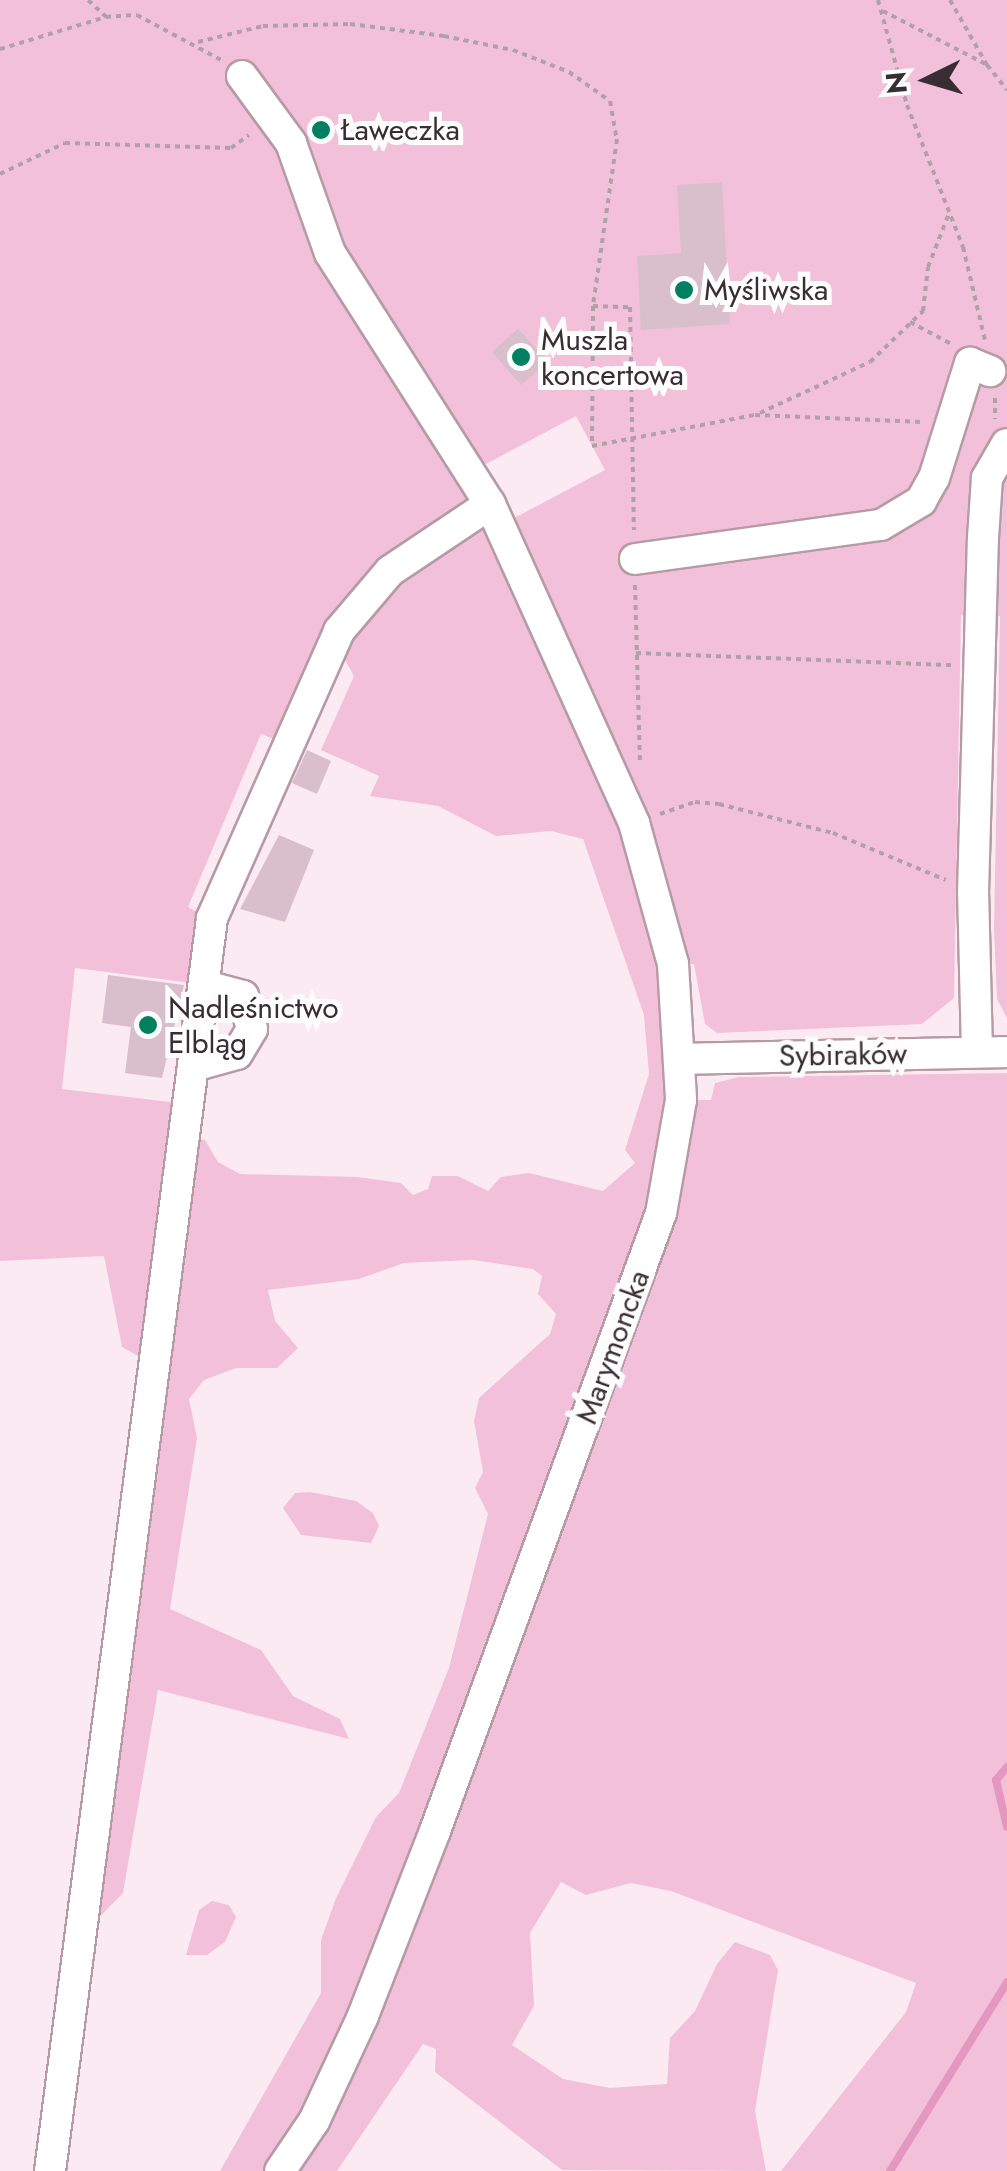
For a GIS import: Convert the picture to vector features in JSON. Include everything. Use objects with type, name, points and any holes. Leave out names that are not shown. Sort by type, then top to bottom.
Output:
[{"type":"street","name":"Marymoncka","points":[[242,76],[276,115],[330,253],[490,504],[634,823],[673,964],[679,1059],[678,1152],[616,1342],[363,2016],[314,2121],[280,2171]]},
{"type":"street","points":[[635,559],[882,524],[922,502],[950,424],[980,367]]},
{"type":"street","points":[[992,1052],[973,893],[982,538],[988,478],[1001,431]]},
{"type":"street","points":[[50,2171],[197,1065],[212,918],[339,631],[390,571],[490,504]]},
{"type":"street","points":[[197,1065],[237,1054],[252,1029],[243,996],[205,986]]},
{"type":"street","name":"Sybiraków","points":[[679,1059],[992,1052]]},
{"type":"path","points":[[88,0],[106,16]]},
{"type":"path","points":[[878,0],[948,215],[980,367],[1001,431]]},
{"type":"path","points":[[950,0],[987,65],[1007,90]]},
{"type":"path","points":[[881,8],[987,65]]},
{"type":"path","points":[[0,48],[106,16],[158,20],[198,42],[263,26],[350,24],[513,50],[569,72],[610,102],[617,139],[593,306],[592,446],[634,433],[755,415],[950,424]]},
{"type":"path","points":[[0,174],[65,143],[230,148],[276,115]]},
{"type":"path","points":[[755,415],[870,362],[910,322],[928,302],[928,267],[948,215]]},
{"type":"path","points":[[593,306],[630,307],[640,783]]},
{"type":"path","points":[[910,322],[950,341],[980,367]]},
{"type":"path","points":[[636,653],[948,664]]},
{"type":"path","points":[[634,823],[695,802],[720,804],[833,833],[973,893]]},
{"type":"shaded area","points":[[0,0],[1007,0],[1007,1018],[997,999],[994,929],[1000,616],[961,615],[954,998],[922,1024],[717,1033],[705,1024],[694,964],[674,964],[681,1100],[711,1100],[715,1083],[739,1077],[1007,1073],[1007,2171],[781,2171],[906,2012],[916,1983],[671,1891],[631,1883],[586,1895],[561,1882],[530,1933],[534,2006],[512,2045],[563,2079],[610,2088],[667,2084],[670,2038],[695,2011],[717,1964],[735,1942],[770,1955],[778,1970],[755,2111],[766,2171],[562,2170],[435,2072],[436,2049],[423,2044],[337,2171],[220,2171],[321,1993],[321,1940],[336,1898],[376,1817],[399,1793],[449,1668],[488,1514],[475,1488],[483,1472],[474,1421],[479,1398],[550,1334],[556,1314],[538,1294],[542,1276],[533,1269],[473,1260],[404,1263],[359,1279],[268,1290],[275,1321],[298,1348],[277,1368],[236,1368],[204,1380],[189,1399],[197,1438],[170,1609],[261,1650],[293,1696],[340,1719],[349,1739],[158,1690],[123,1893],[83,1934],[158,1367],[122,1347],[104,1256],[0,1261]],"holes":[[[576,416],[605,470],[501,525],[473,471]],[[335,642],[354,676],[321,750],[379,776],[370,796],[438,806],[496,836],[551,831],[583,839],[644,1015],[649,1074],[625,1150],[635,1163],[603,1191],[529,1173],[501,1177],[488,1191],[458,1176],[432,1176],[428,1189],[413,1195],[401,1183],[358,1177],[240,1174],[218,1162],[205,1140],[188,1138],[178,1103],[62,1089],[75,968],[192,983],[199,913],[188,907],[261,734],[289,745]]]},
{"type":"shaded area","points":[[295,1493],[356,1501],[373,1513],[379,1526],[371,1543],[301,1535],[283,1508]]},
{"type":"shaded area","points":[[212,1901],[229,1905],[236,1917],[225,1942],[207,1955],[186,1955],[199,1910]]},
{"type":"building","name":"Myśliwska","points":[[722,182],[730,324],[641,330],[637,256],[681,253],[677,185]]},
{"type":"building","name":"Muszla koncertowa","points":[[518,329],[549,362],[521,385],[492,352]]},
{"type":"building","points":[[307,750],[331,761],[317,794],[292,783]]},
{"type":"building","points":[[279,835],[314,850],[285,922],[240,909]]},
{"type":"building","name":"Nadleśnictwo Elbląg","points":[[108,975],[184,985],[162,1078],[125,1073],[131,1027],[102,1023]]},
{"type":"waterway","points":[[1007,1767],[996,1780],[1007,1827]]},
{"type":"waterway","points":[[890,2171],[1007,1982]]},
{"type":"place","name":"Ławeczka","points":[[321,130]]},
{"type":"place","name":"Myśliwska","points":[[684,290]]},
{"type":"place","name":"Muszla koncertowa","points":[[521,357]]},
{"type":"place","name":"Nadleśnictwo Elbląg","points":[[148,1025]]}]
